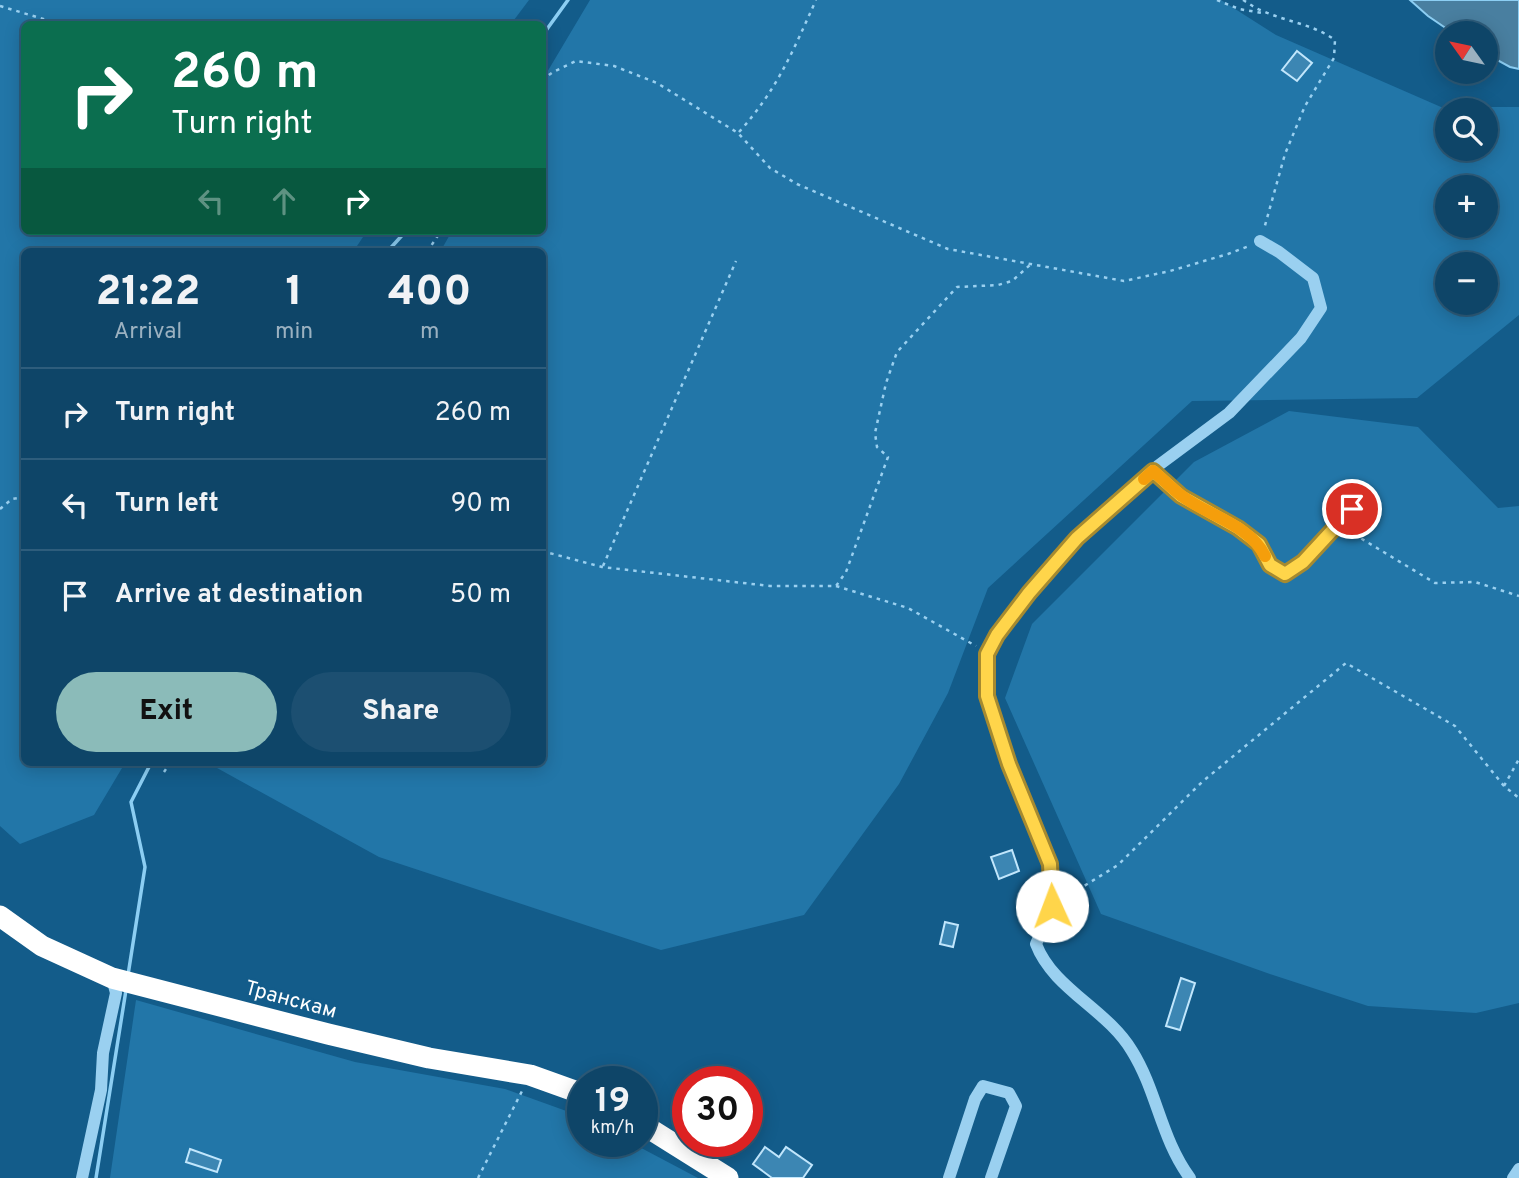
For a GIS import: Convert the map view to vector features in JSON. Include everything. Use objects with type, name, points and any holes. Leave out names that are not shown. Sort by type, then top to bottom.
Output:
[{"type":"highway","name":"Транскам","points":[[0,916],[42,946],[113,978],[429,1058],[530,1076],[567,1089]]},
{"type":"highway","points":[[658,1134],[728,1178]]},
{"type":"street","points":[[1190,1178],[1176,1158],[1132,1051],[1107,1020],[1042,960],[1035,944],[1052,906],[1050,864],[1009,764],[987,696],[987,654],[997,635],[1029,593],[1077,538],[1153,471],[1229,413],[1301,338],[1321,308],[1312,278],[1261,241]]},
{"type":"street","points":[[1153,471],[1181,496],[1238,528],[1259,544],[1270,565],[1285,574],[1303,562],[1352,509]]},
{"type":"street","points":[[82,1178],[101,1090],[103,1053],[116,993],[113,978]]},
{"type":"street","points":[[951,1177],[975,1099],[983,1086],[1009,1093],[1016,1105],[991,1178]]},
{"type":"street","points":[[1513,1178],[1519,1169]]},
{"type":"path","points":[[1217,0],[1239,9],[1276,15]]},
{"type":"path","points":[[546,77],[576,61],[614,66],[657,83],[738,133],[770,168],[797,184],[948,249],[1124,281],[1217,258],[1261,241],[1284,154],[1306,106],[1334,58],[1335,40],[1325,33],[1262,11],[1243,0]]},
{"type":"path","points":[[738,133],[770,95],[785,70],[815,1]]},
{"type":"path","points":[[0,5],[51,21]]},
{"type":"path","points":[[602,567],[736,261]]},
{"type":"path","points":[[836,586],[846,572],[888,457],[877,447],[875,433],[886,383],[897,352],[957,287],[998,285],[1012,281],[1031,264]]},
{"type":"path","points":[[0,509],[12,499],[21,498]]},
{"type":"path","points":[[1352,509],[1363,539],[1434,583],[1475,582],[1519,596]]},
{"type":"path","points":[[546,552],[602,567],[770,586],[836,586],[908,608],[964,638],[987,654]]},
{"type":"path","points":[[1052,906],[1118,864],[1202,782],[1346,663],[1455,726],[1504,786],[1519,798]]},
{"type":"path","points":[[1504,786],[1519,759]]},
{"type":"path","points":[[164,772],[168,766]]},
{"type":"path","points":[[478,1178],[530,1076]]},
{"type":"shaded area","points":[[0,0],[529,0],[513,21],[21,21],[21,235],[364,235],[356,248],[21,248],[21,766],[123,766],[94,815],[20,844],[0,826]]},
{"type":"shaded area","points":[[590,0],[1221,0],[1276,35],[1435,104],[1435,161],[1498,161],[1498,107],[1519,107],[1519,315],[1417,398],[1192,401],[988,588],[948,693],[899,784],[804,915],[661,950],[379,857],[213,766],[546,766],[546,248],[442,248],[450,235],[546,235],[546,74]]},
{"type":"shaded area","points":[[1410,0],[1519,0],[1519,69],[1498,60],[1498,21],[1435,21]]},
{"type":"shaded area","points":[[1289,411],[1418,427],[1498,508],[1519,506],[1519,1003],[1476,1013],[1368,1006],[1101,914],[1005,698],[1032,624],[1194,462]]},
{"type":"shaded area","points":[[136,1000],[355,1062],[505,1089],[567,1111],[567,1157],[658,1157],[698,1178],[110,1178]]},
{"type":"building","points":[[1297,51],[1312,63],[1297,81],[1282,70]]},
{"type":"building","points":[[1012,850],[1019,871],[999,879],[991,857]]},
{"type":"building","points":[[945,922],[958,925],[953,947],[940,944]]},
{"type":"building","points":[[1181,978],[1195,983],[1180,1030],[1166,1026]]},
{"type":"building","points":[[765,1147],[779,1157],[786,1147],[812,1165],[803,1178],[772,1178],[753,1164],[758,1157],[763,1157]]},
{"type":"building","points":[[190,1149],[221,1160],[217,1172],[186,1162]]},
{"type":"waterway","points":[[546,30],[568,0]]},
{"type":"waterway","points":[[391,248],[402,235]]},
{"type":"waterway","points":[[128,975],[145,867],[131,802],[149,766]]},
{"type":"waterway","points":[[96,1178],[126,990]]},
{"type":"slow traffic","points":[[1144,479],[1153,471],[1181,496],[1238,528],[1259,544],[1265,556]]},
{"type":"route","points":[[1052,906],[1050,864],[1009,764],[987,696],[987,654],[997,635],[1077,538],[1153,471],[1181,496],[1238,528],[1259,544],[1270,565],[1285,574],[1303,562],[1352,509]]}]
